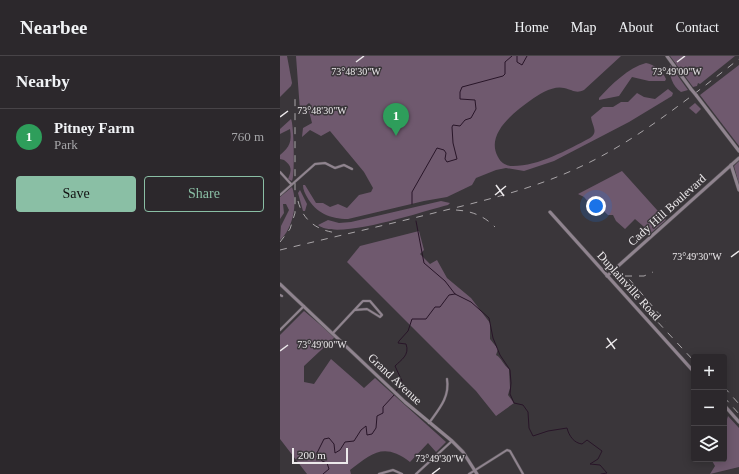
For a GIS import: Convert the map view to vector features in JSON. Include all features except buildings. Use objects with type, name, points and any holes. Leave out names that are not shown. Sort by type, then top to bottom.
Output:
[{"type":"street","points":[[667,56],[739,151]]},
{"type":"street","name":"Cady Hill Boulevard","points":[[607,276],[739,158]]},
{"type":"street","points":[[280,194],[311,166],[320,163],[335,168],[344,165],[352,169]]},
{"type":"street","points":[[731,165],[739,190]]},
{"type":"street","points":[[280,172],[291,184]]},
{"type":"street","name":"Duplainville Road","points":[[550,212],[691,369]]},
{"type":"street","name":"Grand Avenue","points":[[280,284],[429,423],[452,441],[463,452],[476,472]]},
{"type":"street","points":[[333,334],[363,301],[368,301],[382,315],[380,317],[369,310],[355,310]]},
{"type":"street","points":[[280,330],[304,306]]},
{"type":"street","points":[[429,423],[445,400],[448,392],[447,379]]},
{"type":"street","points":[[727,408],[739,422]]},
{"type":"street","points":[[416,474],[452,441]]},
{"type":"street","points":[[470,474],[476,472],[507,450],[510,451],[524,474]]},
{"type":"street","points":[[379,474],[393,470],[402,474]]},
{"type":"shaded area","points":[[280,56],[287,56],[292,83],[280,97]]},
{"type":"shaded area","points":[[296,56],[621,56],[584,90],[577,92],[560,87],[551,89],[534,98],[510,117],[498,132],[495,140],[495,148],[501,161],[510,166],[523,165],[543,160],[590,138],[593,136],[595,131],[591,117],[603,107],[613,107],[621,102],[628,102],[637,93],[644,97],[655,99],[668,89],[673,93],[672,96],[629,122],[554,161],[524,171],[506,168],[496,170],[476,178],[472,185],[447,197],[348,219],[341,219],[329,216],[319,211],[307,197],[303,185],[305,185],[316,203],[323,203],[330,207],[338,204],[347,208],[359,195],[371,192],[373,188],[364,172],[330,131],[321,136],[310,130],[302,137],[303,128],[312,123],[309,111],[307,110],[301,115],[307,106],[312,106],[309,103],[300,111]]},
{"type":"shaded area","points":[[670,56],[735,56],[700,84],[698,83],[697,86],[693,87]]},
{"type":"shaded area","points":[[646,63],[652,65],[660,71],[665,76],[665,81],[649,81],[632,77],[619,96],[599,100],[599,98],[621,77],[639,65]]},
{"type":"shaded area","points":[[670,65],[688,90],[681,92],[673,84],[670,76]]},
{"type":"shaded area","points":[[739,65],[739,146],[700,95]]},
{"type":"shaded area","points":[[695,103],[701,109],[696,114],[689,108]]},
{"type":"shaded area","points":[[291,119],[294,150],[294,170],[292,181],[288,179],[291,171],[289,164],[280,159],[280,155],[290,144],[291,137],[290,129],[280,134],[280,129]]},
{"type":"shaded area","points":[[739,161],[739,185],[734,166]]},
{"type":"shaded area","points":[[622,171],[666,220],[651,233],[635,219],[625,229],[616,221],[613,215],[608,215],[593,201],[591,205],[584,197],[578,194]]},
{"type":"shaded area","points":[[292,187],[294,193],[293,215],[288,229],[280,240],[281,226],[289,210],[286,204],[283,204],[284,213],[280,219],[280,197]]},
{"type":"shaded area","points":[[300,190],[307,204],[305,211],[303,211],[298,193]]},
{"type":"shaded area","points":[[441,201],[450,203],[448,205],[401,218],[361,227],[328,229],[318,225],[328,220],[339,223],[351,222]]},
{"type":"shaded area","points":[[419,231],[424,250],[420,254],[430,264],[437,260],[447,278],[471,298],[490,323],[490,339],[498,349],[496,355],[509,369],[510,388],[508,395],[514,403],[496,416],[476,391],[347,262],[360,246]]},
{"type":"shaded area","points":[[304,311],[335,337],[304,366],[304,382],[314,384],[331,359],[364,388],[375,378],[446,442],[436,452],[428,443],[410,462],[393,452],[385,451],[378,452],[365,459],[350,470],[351,474],[307,474],[280,439],[280,335]]},
{"type":"shaded area","points":[[728,416],[739,428],[739,467],[710,474],[715,466],[713,462],[727,462]]},
{"type":"waterway","points":[[412,204],[412,192],[437,148],[444,150],[446,153],[445,159],[447,162],[457,159],[453,143],[452,127],[453,125],[460,126],[465,120],[471,118],[476,109],[475,100],[460,99],[462,87],[503,76],[505,74],[505,62],[512,56]]},
{"type":"waterway","points":[[517,56],[517,62],[522,65],[527,56]]},
{"type":"waterway","points":[[416,221],[424,263],[445,281],[455,294],[471,302],[489,318],[493,338],[500,355],[510,370],[510,394],[514,403],[523,405],[528,412],[529,428],[533,436],[548,431],[567,428],[574,441],[582,444],[587,440],[602,451],[598,459],[590,464],[600,465],[607,473],[601,474]]},
{"type":"waterway","points":[[396,391],[402,381],[395,366],[404,357],[407,351],[406,344],[398,343],[408,331],[412,319],[426,319],[435,307],[440,307],[449,295],[455,294]]},
{"type":"waterway","points":[[323,474],[329,469],[327,463],[322,461],[317,453],[324,439],[329,438],[334,444],[335,453],[340,450],[345,442],[354,441],[361,430],[366,426],[367,435],[372,434],[376,428],[377,416],[383,413],[383,407],[395,394]]},
{"type":"railway","points":[[280,250],[493,198],[565,174],[603,155],[644,131],[739,59]]},
{"type":"railway","points":[[280,242],[290,229],[295,213],[295,97]]},
{"type":"railway","points":[[298,201],[300,208],[312,224],[324,230],[338,233]]},
{"type":"railway","points":[[456,210],[477,215],[487,220],[495,227]]},
{"type":"railway","points":[[601,261],[691,358]]},
{"type":"railway","points":[[625,276],[644,276],[653,272]]},
{"type":"railway","points":[[617,273],[630,280],[666,322]]},
{"type":"railway","points":[[727,390],[739,404]]},
{"type":"railway","points":[[727,400],[739,414]]},
{"type":"place","name":"Pitney Farm","points":[[396,136]]}]
